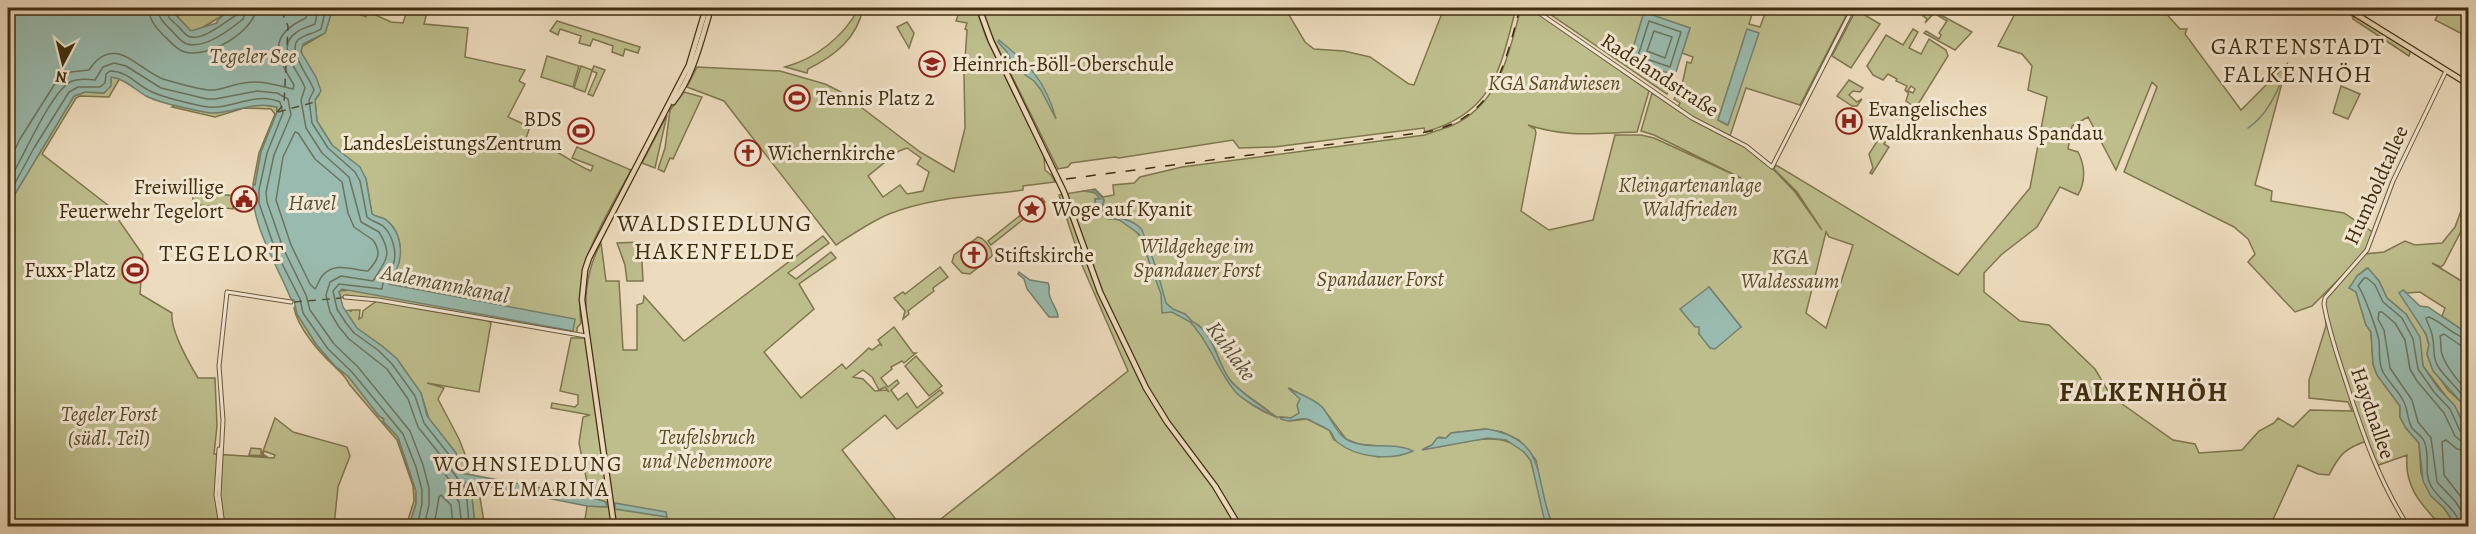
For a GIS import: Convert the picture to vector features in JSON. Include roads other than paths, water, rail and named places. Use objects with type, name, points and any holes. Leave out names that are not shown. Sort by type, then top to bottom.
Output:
[{"type":"main road","points":[[692,62],[706,8]]},
{"type":"main road","points":[[614,526],[582,300],[586,264],[692,62],[711,8]]},
{"type":"main road","points":[[979,8],[990,41],[1054,169],[1074,217],[1100,292],[1146,388],[1167,422],[1215,486],[1239,526]]},
{"type":"main road","points":[[2346,8],[2469,85]]},
{"type":"street","name":"Radelandstraße","points":[[1532,8],[1692,118],[1746,146],[1772,167],[1853,8]]},
{"type":"street","name":"Humboldtallee","points":[[2324,304],[2325,298],[2369,245],[2393,181],[2445,71]]},
{"type":"street","points":[[222,526],[216,495],[221,399],[219,366],[227,292],[291,302]]},
{"type":"street","points":[[345,297],[378,300],[586,336]]},
{"type":"street","name":"Haydnallee","points":[[2324,304],[2334,345],[2370,455],[2408,526]]},
{"type":"water","points":[[8,8],[169,8],[191,31],[217,23],[226,13],[244,8],[333,8],[325,33],[303,44],[301,52],[316,77],[321,91],[315,100],[317,121],[332,145],[360,167],[366,179],[372,214],[385,219],[396,232],[400,258],[389,284],[575,319],[573,331],[342,289],[339,292],[343,307],[357,328],[397,359],[421,393],[427,416],[456,453],[456,466],[461,473],[590,497],[606,502],[607,507],[587,506],[466,482],[463,485],[472,498],[475,526],[409,526],[416,504],[416,491],[398,437],[348,376],[335,366],[316,344],[297,314],[294,300],[291,299],[260,229],[253,200],[253,185],[255,185],[261,152],[277,107],[267,105],[213,113],[204,112],[152,99],[125,82],[111,77],[111,86],[104,93],[85,92],[74,96],[13,197],[8,217]]},
{"type":"water","points":[[1644,12],[1690,28],[1675,75],[1629,61]]},
{"type":"water","points":[[1747,29],[1759,33],[1728,125],[1718,120]]},
{"type":"water","points":[[999,40],[1035,74],[1047,93],[1056,119],[1041,90],[1034,81],[1015,68],[1007,52],[998,42]]},
{"type":"water","name":"Kuhlake","points":[[1095,190],[1104,200],[1102,209],[1105,214],[1130,221],[1142,230],[1166,303],[1192,321],[1172,312],[1162,313],[1161,294],[1139,234],[1118,219],[1108,219],[1097,212],[1095,199],[1100,199],[1091,192]]},
{"type":"water","points":[[2368,268],[2379,281],[2387,298],[2406,314],[2420,337],[2423,366],[2438,388],[2455,406],[2468,431],[2468,526],[2456,526],[2444,508],[2431,496],[2423,481],[2419,443],[2400,417],[2400,406],[2377,375],[2373,364],[2371,332],[2366,325],[2356,292],[2349,288],[2357,276]]},
{"type":"water","points":[[1019,272],[1030,280],[1048,283],[1049,293],[1058,317],[1049,317],[1027,289]]},
{"type":"water","points":[[1709,287],[1741,327],[1715,349],[1710,348],[1699,334],[1699,327],[1695,327],[1680,309]]},
{"type":"water","points":[[2403,290],[2420,306],[2428,307],[2468,334],[2468,416],[2461,402],[2433,371],[2427,354],[2429,345],[2426,334],[2399,293]]},
{"type":"water","name":"Kuhlake","points":[[1193,322],[1211,340],[1225,373],[1234,385],[1278,418],[1248,402],[1234,390],[1191,323]]},
{"type":"water","name":"Kuhlake","points":[[1288,388],[1321,406],[1346,439],[1362,445],[1397,447],[1413,451],[1385,457],[1364,455],[1345,447],[1336,441],[1330,431],[1310,420],[1283,420],[1279,417],[1291,418],[1299,413],[1297,405],[1300,399]]},
{"type":"water","points":[[1487,429],[1507,434],[1521,442],[1530,452],[1536,464],[1553,526],[1547,526],[1544,518],[1531,461],[1524,452],[1506,440],[1488,438],[1422,450],[1432,445],[1437,438],[1446,438],[1451,433]]},
{"type":"water","points":[[615,503],[666,512],[667,517],[615,509]]},
{"type":"waterway","points":[[2248,128],[2262,116],[2288,66]]},
{"type":"waterway","name":"Kuhlake","points":[[1083,191],[1091,192]]},
{"type":"railway","points":[[1066,179],[1426,132],[1449,125],[1468,115],[1482,102],[1493,86],[1502,69],[1520,8]]},
{"type":"place","name":"Heinrich-Böll-Oberschule","points":[[932,64]]},
{"type":"place","name":"Tennis Platz 2","points":[[797,98]]},
{"type":"place","name":"Evangelisches Waldkrankenhaus Spandau","points":[[1849,121]]},
{"type":"place","name":"BDS LandesLeistungsZentrum","points":[[581,131]]},
{"type":"place","name":"Wichernkirche","points":[[748,153]]},
{"type":"place","name":"Freiwillige Feuerwehr Tegelort","points":[[244,199]]},
{"type":"place","name":"Woge auf Kyanit","points":[[1032,209]]},
{"type":"place","name":"Stiftskirche","points":[[974,255]]},
{"type":"place","name":"Fuxx-Platz","points":[[135,270]]},
{"type":"district","name":"GARTENSTADT FALKENHÖH","points":[[2298,60]]},
{"type":"district","name":"WALDSIEDLUNG HAKENFELDE","points":[[715,237]]},
{"type":"district","name":"TEGELORT","points":[[222,253]]},
{"type":"district","name":"FALKENHÖH","points":[[2144,392]]},
{"type":"district","name":"WOHNSIEDLUNG HAVELMARINA","points":[[528,476]]},
{"type":"water label","name":"Tegeler See","points":[[253,56]]},
{"type":"water label","name":"Havel","points":[[312,203]]},
{"type":"water label","name":"Aalemannkanal","points":[[445,284]]},
{"type":"park label","name":"KGA Sandwiesen","points":[[1554,83]]},
{"type":"park label","name":"Kleingartenanlage Waldfrieden","points":[[1690,197]]},
{"type":"park label","name":"Wildgehege im Spandauer Forst","points":[[1197,258]]},
{"type":"park label","name":"KGA Waldessaum","points":[[1790,269]]},
{"type":"park label","name":"Spandauer Forst","points":[[1380,279]]},
{"type":"park label","name":"Tegeler Forst (südl. Teil)","points":[[109,426]]},
{"type":"park label","name":"Teufelsbruch und Nebenmoore","points":[[707,449]]}]
